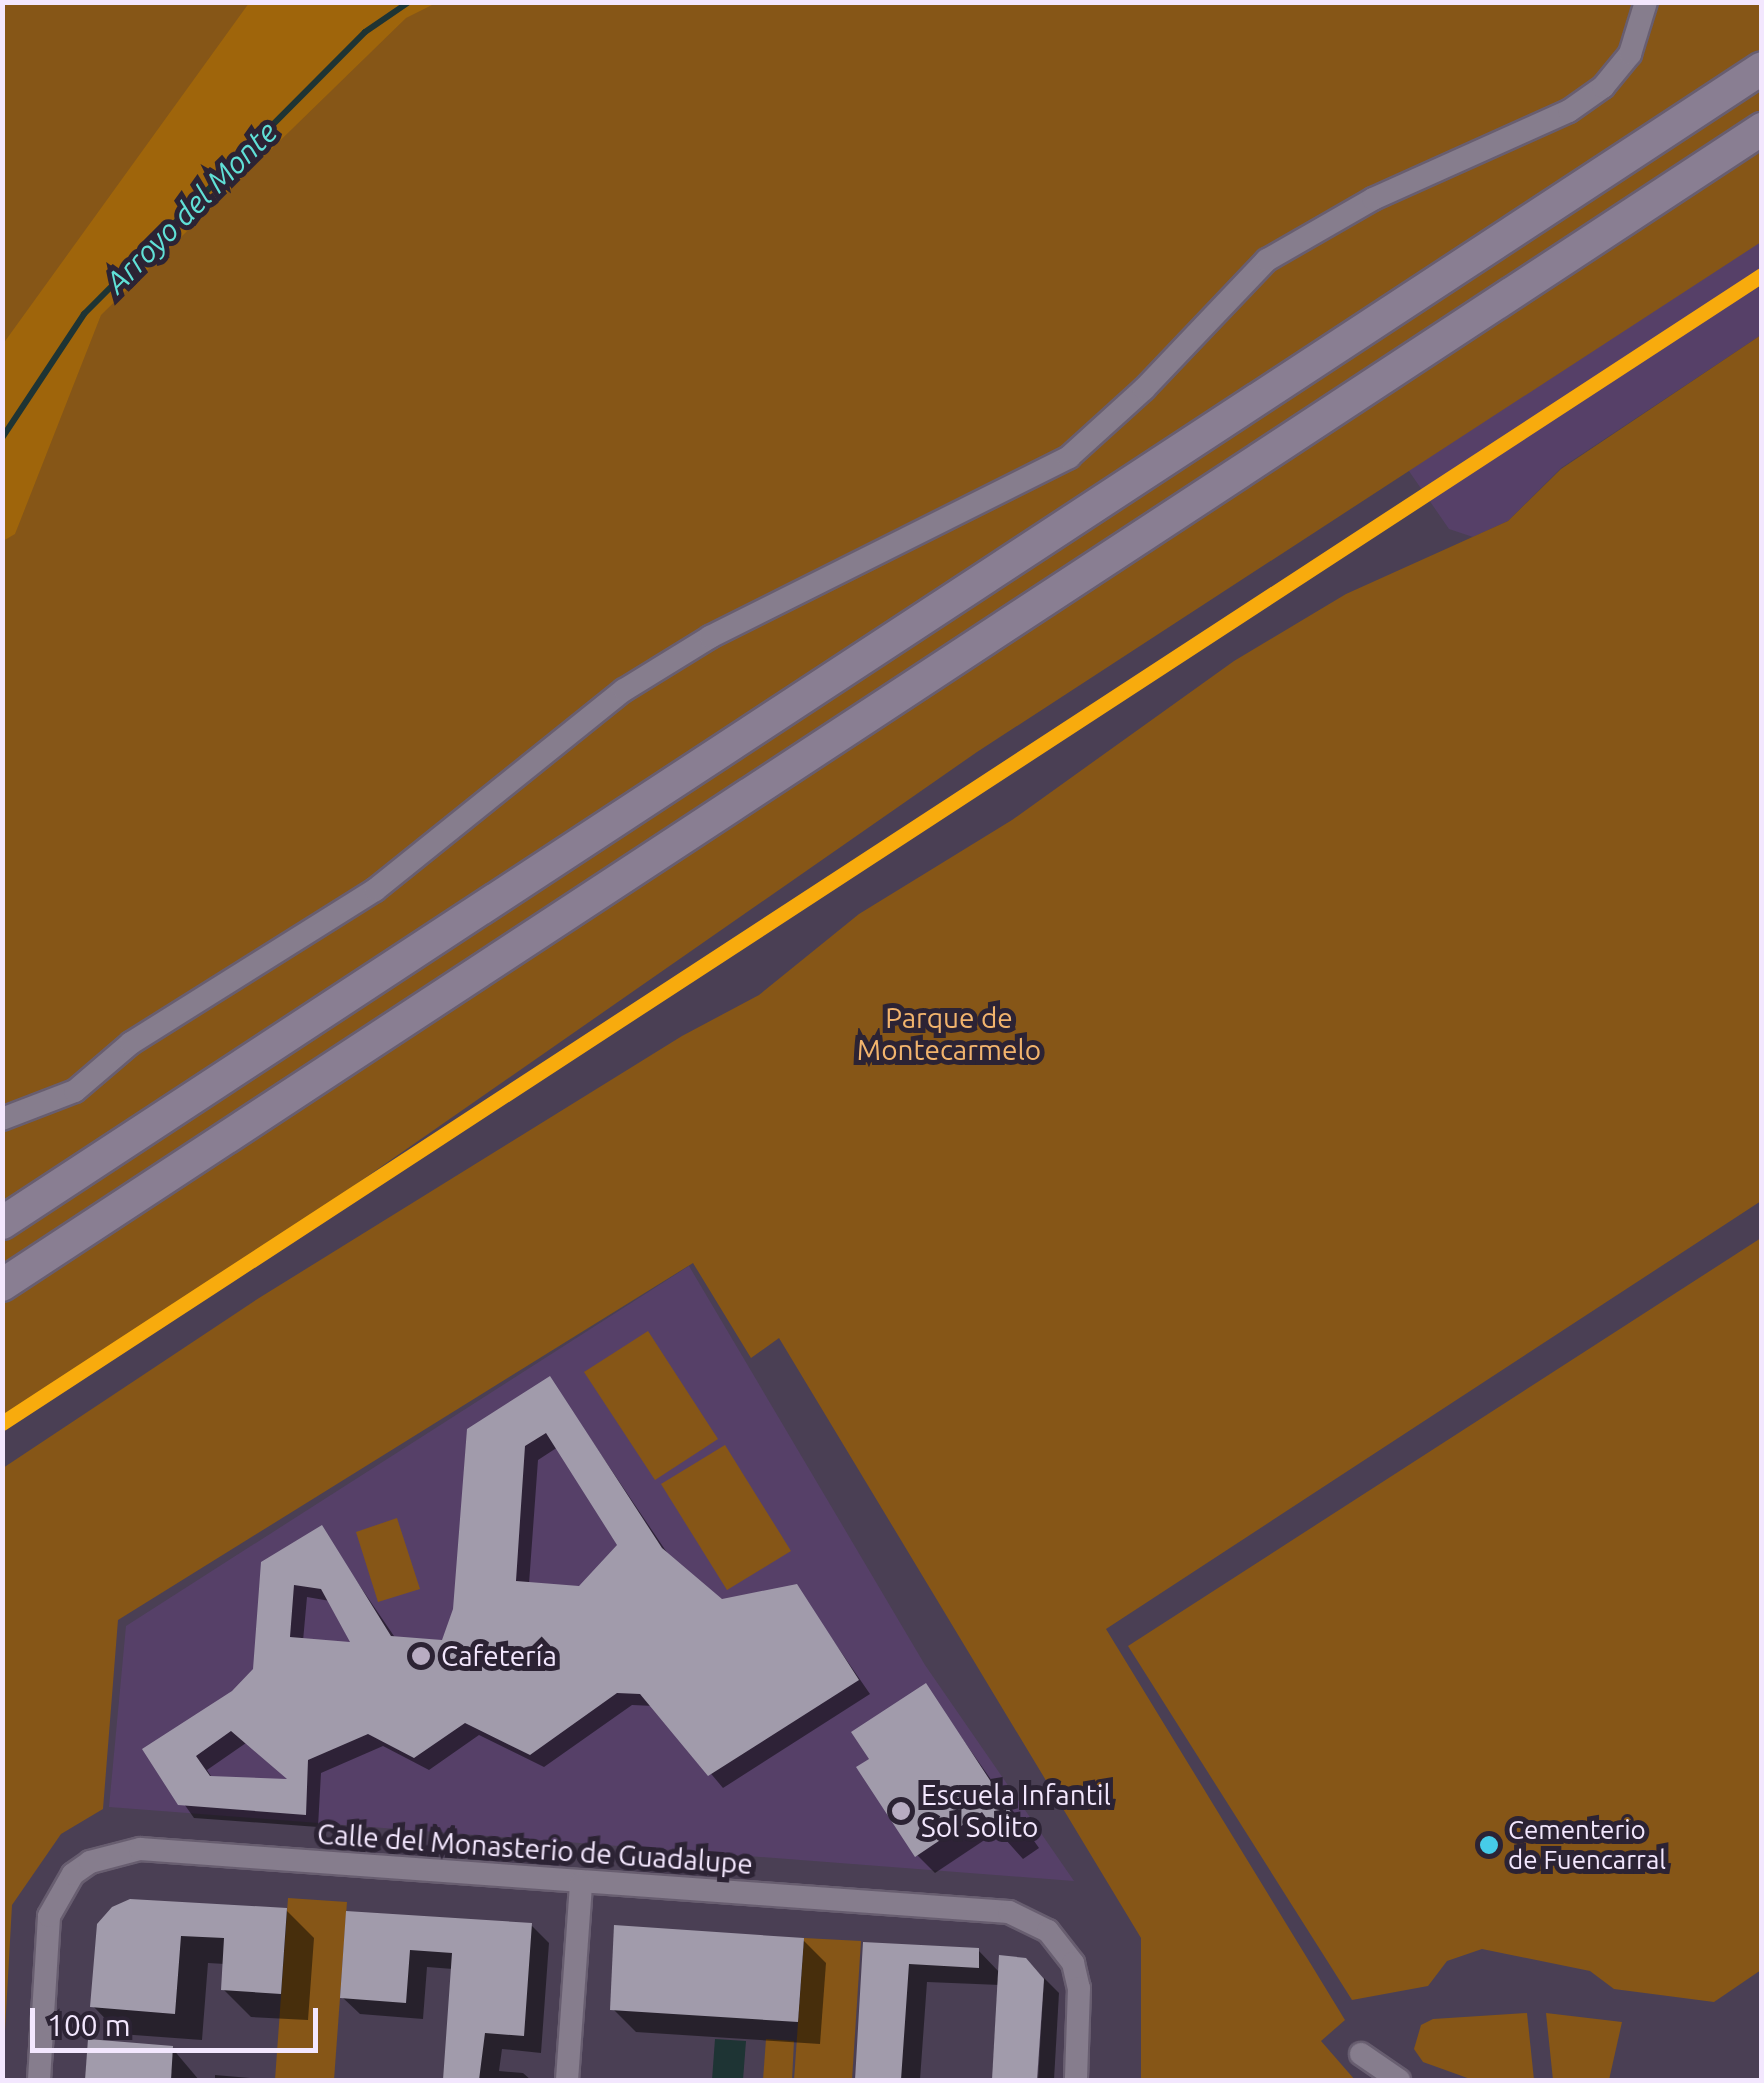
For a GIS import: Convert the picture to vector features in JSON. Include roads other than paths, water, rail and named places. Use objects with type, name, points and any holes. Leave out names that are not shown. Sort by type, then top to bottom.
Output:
[{"type":"highway","points":[[2,1223],[1762,68]]},
{"type":"highway","points":[[2,1286],[1762,129]]},
{"type":"street","points":[[2,1119],[75,1091],[131,1043],[375,890],[624,690],[710,637],[1070,457],[1144,390],[1267,260],[1372,199],[1569,111],[1603,87],[1630,54],[1646,2]]},
{"type":"street","name":"Calle del Monasterio de Guadalupe","points":[[39,2080],[49,1916],[73,1874],[100,1858],[140,1849],[1009,1912],[1048,1931],[1073,1962],[1080,1988],[1076,2080]]},
{"type":"street","points":[[568,2080],[581,1883]]},
{"type":"street","points":[[1361,2054],[1400,2080]]},
{"type":"waterway","name":"Arroyo del Monte","points":[[2,438],[84,314],[365,32],[409,2]]},
{"type":"place","name":"Cafetería","points":[[421,1656]]},
{"type":"place","name":"Escuela Infantil Sol Solito","points":[[901,1811]]},
{"type":"place","name":"Cementerio de Fuencarral","points":[[1489,1845]]},
{"type":"park label","name":"Parque de Montecarmelo","points":[[949,1034]]}]
